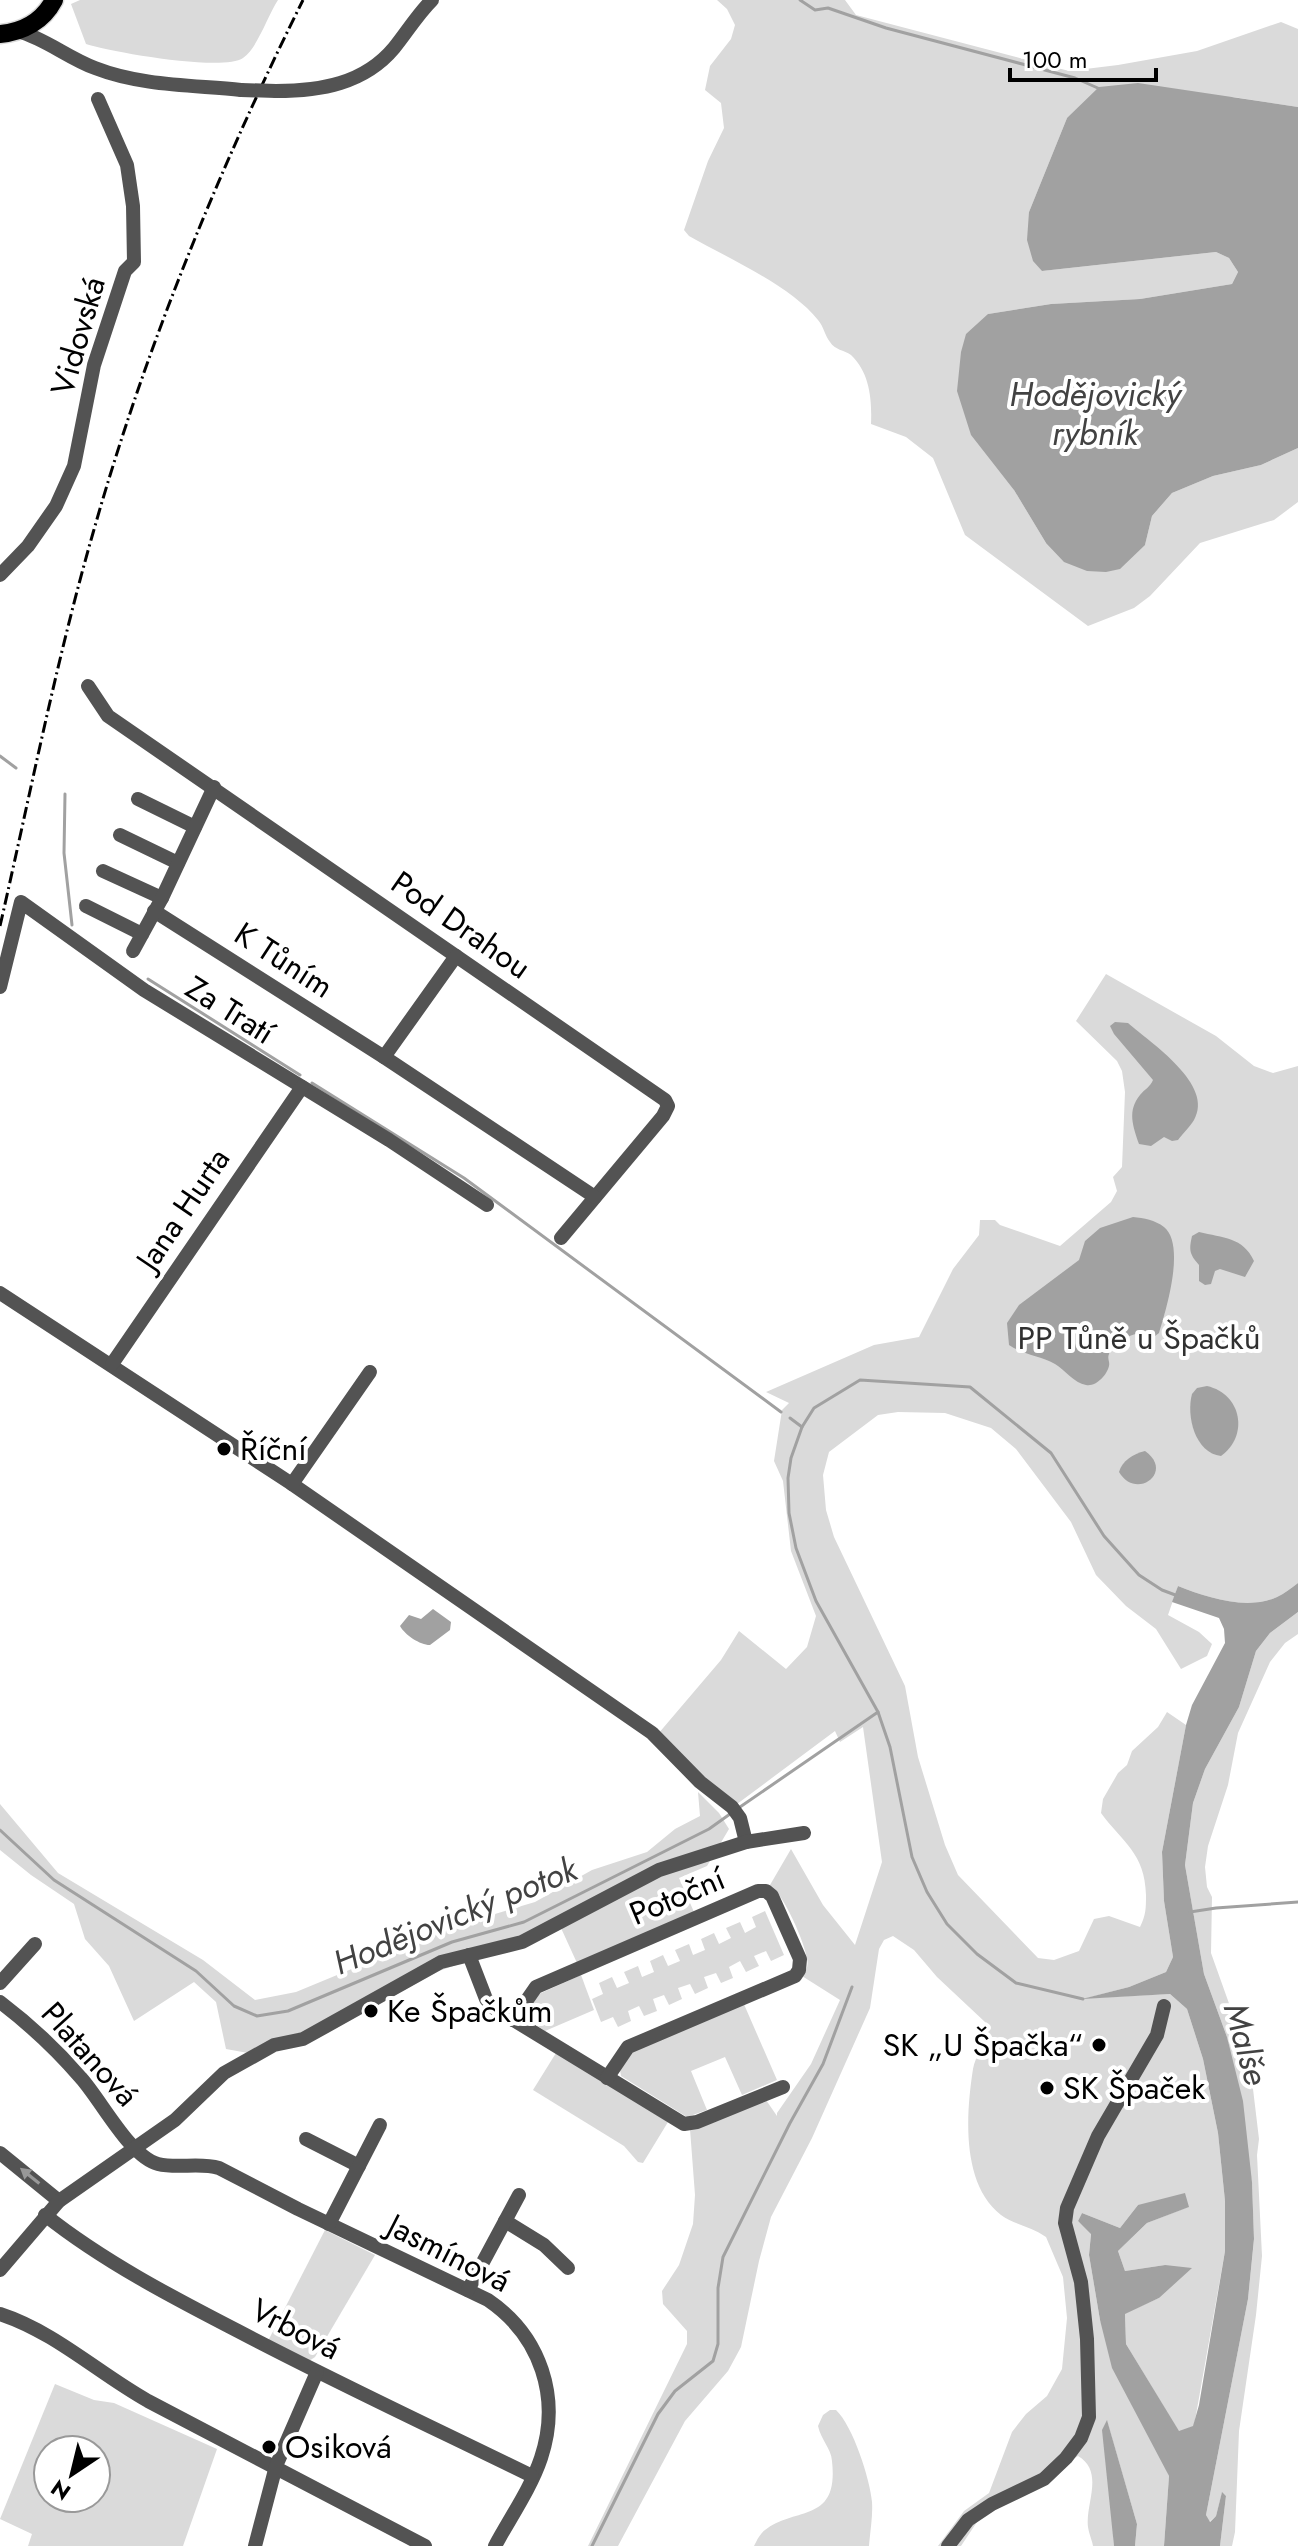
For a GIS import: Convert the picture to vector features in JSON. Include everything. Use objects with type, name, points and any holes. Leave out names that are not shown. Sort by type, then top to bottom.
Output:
[{"type":"main road","points":[[5,34],[36,22],[52,4]]},
{"type":"street","points":[[5,34],[54,46],[84,64],[141,80],[241,90],[324,88],[366,72],[385,57],[432,0]]},
{"type":"street","points":[[52,4],[44,24],[54,46]]},
{"type":"street","name":"Vidovská","points":[[0,575],[28,546],[56,506],[74,466],[94,365],[125,271],[134,262],[133,197],[127,165],[98,99]]},
{"type":"street","name":"Pod Drahou","points":[[88,686],[108,716],[665,1100],[668,1106],[663,1116],[561,1238]]},
{"type":"street","points":[[133,951],[214,787]]},
{"type":"street","points":[[138,799],[195,827]]},
{"type":"street","points":[[120,835],[178,863]]},
{"type":"street","name":"K Tůním","points":[[103,871],[595,1197]]},
{"type":"street","name":"Za Tratí","points":[[0,987],[21,902],[144,990],[389,1140],[487,1205]]},
{"type":"street","points":[[86,906],[142,934]]},
{"type":"street","points":[[384,1057],[456,956]]},
{"type":"street","name":"Jana Hurta","points":[[112,1364],[302,1087]]},
{"type":"street","points":[[0,1293],[292,1484],[652,1733],[736,1813],[746,1842]]},
{"type":"street","points":[[292,1484],[370,1372]]},
{"type":"street","points":[[0,2270],[59,2201],[175,2120],[224,2073],[274,2045],[303,2039],[441,1962],[522,1942],[659,1870],[746,1842],[804,1833]]},
{"type":"street","name":"Potoční","points":[[513,2020],[536,1987],[758,1891],[766,1891],[772,1896],[800,1959],[795,1976],[628,2047],[607,2078]]},
{"type":"street","points":[[0,1983],[34,1950]]},
{"type":"street","points":[[469,1955],[490,2004],[684,2124],[697,2122],[783,2087]]},
{"type":"street","name":"Platanová","points":[[0,2002],[82,2078],[134,2147]]},
{"type":"street","points":[[948,2546],[968,2520],[992,2504],[1044,2479],[1081,2438],[1089,2417],[1087,2339],[1081,2282],[1065,2223],[1067,2208],[1098,2136],[1157,2035],[1164,2006]]},
{"type":"street","points":[[329,2224],[380,2125]]},
{"type":"street","points":[[306,2139],[359,2166]]},
{"type":"street","name":"Jasmínová","points":[[134,2147],[142,2156],[158,2164],[206,2164],[219,2168],[488,2300],[513,2319],[543,2368],[550,2418],[541,2460],[495,2546]]},
{"type":"street","points":[[0,2153],[59,2201]]},
{"type":"street","points":[[468,2290],[519,2195]]},
{"type":"street","name":"Vrbová","points":[[45,2215],[152,2284],[317,2372],[532,2476]]},
{"type":"street","points":[[505,2221],[544,2245],[568,2268]]},
{"type":"street","points":[[0,2314],[21,2321],[63,2344],[148,2401],[425,2546]]},
{"type":"street","points":[[255,2546],[276,2466],[317,2372]]},
{"type":"green space","points":[[80,0],[278,0],[248,54],[232,62],[214,63],[141,56],[86,44],[71,4]]},
{"type":"green space","points":[[717,0],[845,0],[856,15],[1069,71],[1197,51],[1281,22],[1298,29],[1298,107],[1233,97],[1067,118],[1029,212],[1042,271],[1216,252],[1229,258],[1238,272],[1232,284],[1140,299],[1051,304],[988,314],[1014,490],[1046,543],[1145,545],[1152,516],[1172,493],[1213,476],[1261,465],[1298,448],[1298,502],[1274,520],[1200,543],[1150,596],[1134,608],[1088,626],[965,535],[933,458],[906,437],[871,424],[866,378],[851,355],[832,345],[818,320],[792,296],[689,236],[684,230],[708,161],[724,128],[721,103],[705,90],[710,66],[731,39],[735,25],[727,9]]},
{"type":"green space","name":"PP Tůně u Špačků","points":[[1106,974],[1216,1036],[1254,1066],[1273,1073],[1298,1066],[1298,1583],[1277,1597],[1253,1603],[1214,1598],[1178,1586],[1168,1615],[1199,1632],[1212,1644],[1207,1656],[1181,1669],[1156,1629],[1126,1606],[1096,1575],[1071,1522],[1016,1449],[991,1428],[945,1413],[898,1412],[878,1415],[829,1452],[823,1475],[826,1510],[834,1537],[905,1686],[918,1757],[945,1845],[958,1875],[1038,1958],[1054,1960],[1079,1951],[1094,1919],[1109,1916],[1140,1927],[1146,1904],[1142,1869],[1101,1813],[1103,1799],[1118,1773],[1127,1765],[1132,1751],[1158,1727],[1167,1712],[1186,1725],[1162,1852],[1164,1901],[1173,1957],[1166,1972],[1129,1987],[1087,1998],[1170,1994],[1187,2009],[1203,2059],[1218,2133],[1225,2201],[1225,2251],[1194,2426],[1179,2432],[1126,2344],[1125,2313],[1159,2298],[1165,2265],[1125,2271],[1118,2251],[1147,2223],[1188,2207],[1138,2205],[1120,2228],[1082,2213],[1078,2221],[1091,2233],[1089,2255],[1100,2320],[1169,2476],[1164,2546],[1135,2546],[1137,2524],[1107,2421],[1114,2546],[1093,2546],[1088,2530],[1091,2471],[1078,2456],[979,2519],[961,2546],[938,2546],[964,2511],[989,2493],[1012,2432],[1026,2414],[1047,2396],[1062,2369],[1067,2318],[1063,2277],[1046,2237],[1001,2215],[988,2202],[973,2167],[969,2147],[969,2106],[973,2069],[984,2040],[985,2022],[937,1977],[914,1950],[893,1936],[884,1940],[879,1949],[870,2008],[812,2138],[771,2217],[741,2347],[728,2371],[685,2421],[618,2546],[588,2546],[687,2344],[687,2331],[663,2304],[662,2291],[679,2265],[693,2224],[695,2195],[690,2129],[766,2100],[777,2116],[811,2064],[840,2000],[802,1976],[808,1964],[802,1942],[787,1908],[770,1885],[791,1849],[823,1905],[855,1945],[882,1862],[863,1727],[840,1742],[835,1731],[737,1804],[699,1774],[658,1734],[721,1660],[739,1631],[786,1669],[807,1647],[816,1616],[791,1551],[783,1481],[774,1461],[782,1410],[789,1403],[766,1392],[874,1345],[919,1337],[953,1269],[979,1235],[980,1220],[995,1220],[1000,1225],[1060,1246],[1111,1202],[1117,1191],[1113,1177],[1122,1167],[1125,1092],[1122,1071],[1117,1061],[1076,1021]]},
{"type":"green space","points":[[1298,1612],[1298,1634],[1285,1643],[1270,1662],[1238,1733],[1228,1785],[1208,1846],[1205,1867],[1207,1887],[1212,1897],[1211,1953],[1241,2037],[1253,2089],[1259,2139],[1257,2155],[1262,2256],[1239,2431],[1235,2532],[1232,2546],[1220,2546],[1226,2496],[1222,2493],[1216,2516],[1209,2522],[1206,2515],[1248,2299],[1254,2240],[1252,2183],[1227,2037],[1204,1974],[1185,1865],[1193,1803],[1205,1769],[1239,1707],[1256,1651],[1270,1633]]},
{"type":"green space","points":[[698,1792],[719,1813],[729,1829],[707,1866],[679,1878],[694,1912],[577,1963],[561,1928],[439,1971],[375,2006],[248,2053],[226,2049],[216,2002],[194,1982],[134,2021],[109,1966],[85,1939],[74,1904],[0,1850],[0,1804],[58,1873],[203,1960],[255,2000],[296,1992],[458,1925],[535,1902],[592,1870],[647,1852],[675,1829],[700,1816]]},
{"type":"green space","points":[[765,1911],[784,1955],[771,1961],[766,1951],[754,1956],[759,1966],[746,1972],[740,1961],[729,1967],[733,1978],[721,1983],[716,1973],[704,1977],[708,1988],[695,1994],[690,1984],[678,1988],[682,1999],[669,2005],[664,1995],[653,1999],[657,2011],[644,2016],[639,2006],[628,2011],[631,2021],[618,2027],[613,2017],[601,2022],[592,1999],[603,1994],[599,1983],[612,1977],[617,1988],[629,1983],[624,1972],[638,1966],[642,1977],[654,1972],[650,1961],[663,1955],[668,1966],[680,1961],[675,1950],[689,1944],[693,1955],[705,1950],[701,1939],[714,1933],[719,1944],[731,1938],[726,1928],[740,1922],[745,1933],[756,1927],[752,1917]]},
{"type":"green space","points":[[581,1975],[594,2010],[545,2031],[529,2020],[527,2011],[539,1994]]},
{"type":"green space","points":[[743,2002],[777,2080],[742,2095],[725,2057],[691,2071],[707,2110],[687,2117],[621,2076],[620,2070],[633,2050]]},
{"type":"green space","points":[[556,2053],[668,2122],[643,2163],[638,2162],[624,2146],[533,2090]]},
{"type":"green space","points":[[325,2230],[375,2255],[315,2357],[309,2361],[268,2341]]},
{"type":"green space","points":[[55,2384],[94,2400],[114,2403],[217,2449],[183,2546],[28,2546],[32,2534],[0,2519],[32,2440],[32,2514],[112,2514],[112,2434],[35,2434]]},
{"type":"green space","points":[[836,2410],[849,2428],[864,2467],[872,2502],[869,2546],[754,2546],[765,2530],[812,2510],[829,2495],[832,2461],[818,2426],[823,2415]]},
{"type":"water","name":"Hodějovický rybník","points":[[1138,83],[1298,107],[1298,448],[1261,465],[1213,476],[1172,493],[1152,516],[1145,545],[1120,569],[1087,571],[1064,562],[1046,543],[1014,490],[971,435],[957,391],[961,352],[966,334],[988,314],[1051,304],[1140,299],[1232,284],[1238,272],[1229,258],[1216,252],[1042,271],[1033,261],[1027,240],[1029,212],[1067,118],[1099,87]]},
{"type":"water","points":[[1115,1022],[1128,1023],[1165,1053],[1196,1093],[1198,1107],[1194,1120],[1178,1140],[1164,1137],[1151,1146],[1139,1144],[1132,1113],[1136,1101],[1153,1080],[1114,1034],[1110,1026]]},
{"type":"water","points":[[1133,1217],[1164,1227],[1173,1248],[1172,1278],[1159,1333],[1151,1339],[1139,1333],[1117,1343],[1109,1354],[1106,1373],[1090,1385],[1078,1382],[1049,1361],[1009,1345],[1007,1323],[1019,1305],[1079,1260],[1085,1241],[1100,1228]]},
{"type":"water","points":[[1199,1232],[1231,1240],[1244,1247],[1254,1261],[1245,1277],[1220,1269],[1215,1271],[1211,1284],[1205,1285],[1199,1281],[1199,1265],[1190,1248],[1192,1236]]},
{"type":"water","points":[[1207,1386],[1219,1390],[1228,1398],[1238,1416],[1236,1438],[1221,1456],[1212,1453],[1199,1441],[1190,1413],[1192,1394],[1197,1388]]},
{"type":"water","points":[[1145,1451],[1156,1467],[1154,1475],[1143,1484],[1134,1484],[1119,1472],[1132,1456]]},
{"type":"water","points":[[1298,1583],[1298,1612],[1270,1633],[1256,1651],[1239,1707],[1205,1769],[1193,1803],[1185,1865],[1204,1974],[1227,2037],[1243,2101],[1252,2182],[1254,2239],[1248,2299],[1206,2515],[1210,2522],[1216,2516],[1222,2492],[1226,2496],[1220,2546],[1164,2546],[1169,2476],[1112,2368],[1089,2255],[1091,2234],[1078,2221],[1082,2213],[1120,2228],[1138,2205],[1185,2193],[1189,2207],[1147,2223],[1118,2251],[1125,2271],[1165,2265],[1192,2268],[1159,2298],[1125,2314],[1126,2344],[1179,2431],[1193,2426],[1225,2251],[1225,2201],[1218,2133],[1203,2059],[1187,2009],[1170,1994],[1082,1999],[1129,1987],[1166,1972],[1173,1957],[1164,1901],[1162,1852],[1192,1705],[1225,1643],[1219,1618],[1172,1602],[1178,1586],[1214,1598],[1253,1603],[1277,1597]]},
{"type":"water","points":[[433,1609],[451,1622],[450,1630],[430,1645],[413,1639],[400,1626],[409,1615],[421,1619]]},
{"type":"water","points":[[1107,2420],[1137,2524],[1135,2546],[1114,2546],[1102,2430]]},
{"type":"waterway","points":[[800,0],[815,10],[828,8],[886,28],[1075,78],[1100,89]]},
{"type":"waterway","points":[[0,756],[16,768]]},
{"type":"waterway","points":[[65,794],[64,853],[72,925]]},
{"type":"waterway","points":[[148,979],[300,1075]]},
{"type":"waterway","points":[[312,1083],[464,1178],[781,1412]]},
{"type":"waterway","points":[[878,1712],[816,1601],[796,1548],[789,1513],[791,1458],[802,1427],[814,1408],[860,1380],[970,1387],[1051,1453],[1104,1536],[1139,1575],[1178,1596]]},
{"type":"waterway","points":[[790,1418],[802,1427]]},
{"type":"waterway","name":"Hodějovický potok","points":[[740,1807],[878,1712],[890,1747],[912,1857],[927,1892],[947,1924],[977,1954],[1016,1983],[1083,1999]]},
{"type":"waterway","name":"Hodějovický potok","points":[[0,1830],[54,1880],[196,1971],[234,2006],[257,2016],[288,2011],[452,1942],[524,1922],[709,1829],[730,1814]]},
{"type":"waterway","points":[[1190,1912],[1298,1902]]},
{"type":"waterway","points":[[592,2546],[658,2414],[675,2391],[713,2361],[718,2344],[718,2288],[723,2257],[823,2064],[852,1987]]},
{"type":"railway","points":[[0,926],[67,630],[113,464],[160,329],[213,195],[303,0]]},
{"type":"place","name":"Říční","points":[[224,1449]]},
{"type":"place","name":"Ke Špačkům","points":[[371,2011]]},
{"type":"place","name":"SK „U Špačka“","points":[[1099,2045]]},
{"type":"place","name":"SK Špaček","points":[[1047,2088]]},
{"type":"place","name":"Osiková","points":[[269,2447]]},
{"type":"water label","name":"Malše","points":[[1246,2044]]}]
